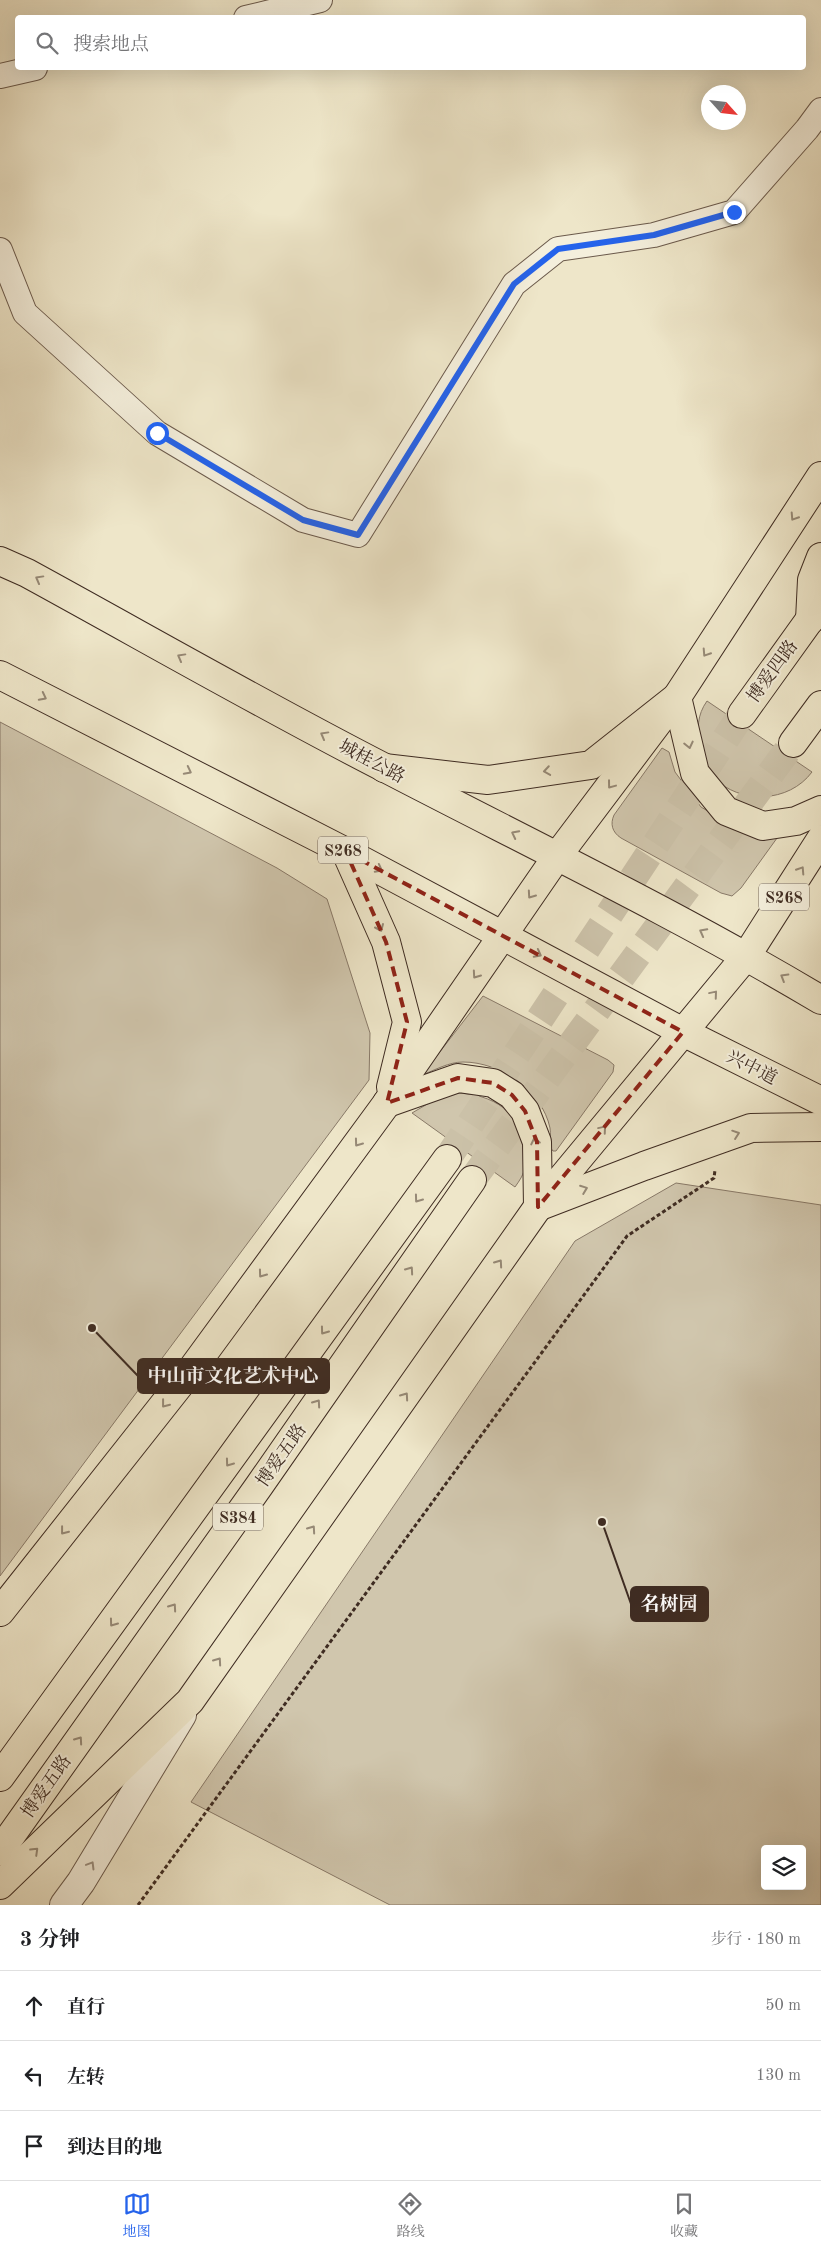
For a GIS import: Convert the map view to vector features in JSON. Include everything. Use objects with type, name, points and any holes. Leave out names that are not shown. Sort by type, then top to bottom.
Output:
[{"type":"main road","points":[[3,1603],[192,1370],[387,1103],[558,856],[677,698],[821,476]]},
{"type":"main road","points":[[815,612],[812,580],[821,557]]},
{"type":"main road","name":"城桂公路","points":[[0,561],[27,573],[384,768],[558,856],[746,955]]},
{"type":"main road","name":"博爱四路","points":[[742,714],[815,612]]},
{"type":"main road","name":"S268","points":[[0,675],[346,852],[683,1032],[746,955],[821,839]]},
{"type":"main road","points":[[384,768],[488,780],[590,765],[677,698]]},
{"type":"main road","points":[[677,698],[695,773],[726,811],[763,826],[796,821],[821,810]]},
{"type":"main road","points":[[793,743],[821,704]]},
{"type":"main road","points":[[346,852],[386,942],[407,1022],[387,1103]]},
{"type":"main road","points":[[746,955],[821,1000]]},
{"type":"main road","points":[[0,1885],[190,1701],[538,1207],[683,1032]]},
{"type":"main road","name":"兴中道","points":[[683,1032],[821,1101]]},
{"type":"main road","points":[[387,1103],[458,1078],[493,1083],[512,1095],[525,1111],[537,1142],[538,1207]]},
{"type":"main road","points":[[538,1207],[644,1166],[752,1128],[821,1127]]},
{"type":"main road","name":"S384","points":[[0,1777],[447,1159]]},
{"type":"main road","name":"博爱五路","points":[[0,1851],[259,1486],[472,1180]]},
{"type":"street","points":[[258,15],[320,0]]},
{"type":"street","points":[[0,76],[26,70]]},
{"type":"street","points":[[0,250],[25,313],[157,433],[303,520],[358,535],[514,284],[558,249],[654,235],[734,212],[807,129],[821,110]]},
{"type":"street","points":[[64,1905],[81,1882],[190,1701]]},
{"type":"path","points":[[138,1905],[626,1236],[714,1178],[719,1140]]},
{"type":"highlighted area","points":[[346,852],[683,1032],[538,1207],[537,1142],[525,1111],[512,1095],[493,1083],[458,1078],[387,1103],[407,1022],[386,942]]},
{"type":"shaded area","points":[[707,701],[812,772],[791,790],[778,795],[750,796],[724,786],[708,770],[700,745],[699,722],[701,712]]},
{"type":"shaded area","points":[[0,722],[277,868],[327,899],[370,1033],[369,1080],[0,1576]]},
{"type":"shaded area","points":[[662,748],[669,752],[675,772],[701,807],[716,816],[785,827],[741,888],[732,896],[721,893],[621,838],[614,830],[612,822],[614,815]]},
{"type":"shaded area","points":[[483,996],[608,1060],[614,1065],[613,1072],[556,1151],[553,1151],[550,1147],[550,1128],[538,1102],[529,1090],[505,1073],[477,1063],[458,1062],[422,1075]]},
{"type":"shaded area","points":[[456,1093],[482,1097],[503,1108],[512,1116],[523,1137],[525,1151],[523,1174],[515,1187],[412,1113],[441,1096]]},
{"type":"shaded area","points":[[676,1183],[821,1205],[821,1905],[390,1905],[191,1802],[575,1241]]},
{"type":"tunnel","points":[[447,1159],[742,714]]},
{"type":"tunnel","points":[[472,1180],[793,743]]},
{"type":"place","name":"中山市文化艺术中心","points":[[92,1328]]},
{"type":"place","name":"名树园","points":[[602,1522]]},
{"type":"route","points":[[157,433],[303,520],[358,535],[514,284],[558,249],[654,235],[734,212]]}]
